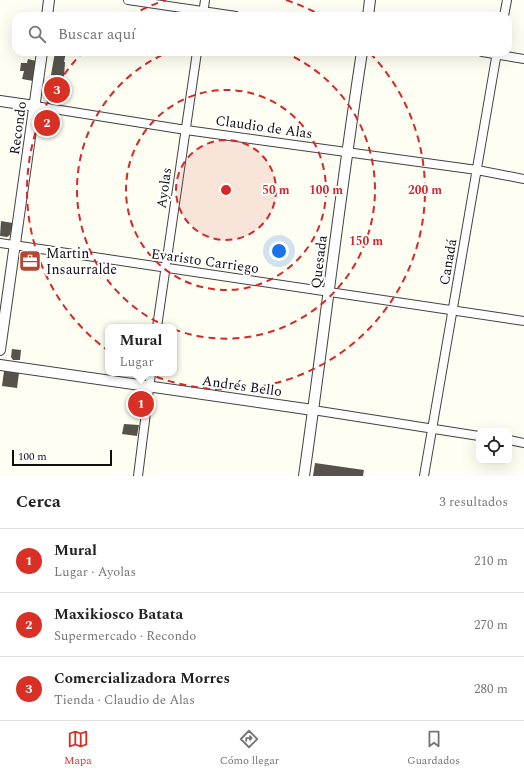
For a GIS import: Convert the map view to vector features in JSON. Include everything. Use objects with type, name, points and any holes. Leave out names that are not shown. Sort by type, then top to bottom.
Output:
[{"type":"street","points":[[48,12],[49,0]]},
{"type":"street","points":[[128,0],[192,12]]},
{"type":"street","points":[[203,12],[205,0]]},
{"type":"street","points":[[368,12],[370,0]]},
{"type":"street","points":[[505,12],[507,0]]},
{"type":"street","name":"Recondo","points":[[0,350],[16,246],[41,56]]},
{"type":"street","name":"Ayolas","points":[[157,324],[196,56]]},
{"type":"street","name":"Quesada","points":[[304,476],[361,56]]},
{"type":"street","name":"Canadá","points":[[424,476],[496,56]]},
{"type":"street","points":[[510,56],[524,59]]},
{"type":"street","name":"Claudio de Alas","points":[[0,100],[186,130],[477,170],[524,179]]},
{"type":"street","name":"Evaristo Carriego","points":[[0,244],[524,321]]},
{"type":"street","name":"Andrés Bello","points":[[0,365],[313,410],[476,435]]},
{"type":"street","points":[[138,476],[151,376]]},
{"type":"street","points":[[512,441],[524,443]]},
{"type":"building","points":[[54,56],[65,56],[64,77],[51,75]]},
{"type":"building","points":[[28,59],[36,61],[33,81],[22,79],[24,71],[20,71],[21,63],[27,63]]},
{"type":"building","points":[[49,79],[69,82],[67,97],[60,96],[58,105],[48,103],[46,99]]},
{"type":"building","points":[[47,118],[52,119],[50,128],[43,127],[44,120]]},
{"type":"building","points":[[1,221],[13,223],[10,235],[7,237],[0,236]]},
{"type":"building","name":"Martin Insaurralde","points":[[28,256],[37,258],[35,267],[23,265],[24,258]]},
{"type":"building","points":[[12,349],[21,350],[20,360],[13,360],[11,357]]},
{"type":"building","points":[[4,371],[19,373],[17,388],[2,386]]},
{"type":"building","points":[[124,424],[139,425],[137,436],[122,434]]},
{"type":"building","points":[[315,463],[364,470],[363,476],[313,476]]},
{"type":"place","name":"Comercializadora Morres","points":[[57,90]]},
{"type":"place","name":"Maxikiosco Batata","points":[[47,123]]},
{"type":"place","name":"Martin Insaurralde","points":[[30,261]]},
{"type":"place","name":"Mural","points":[[141,404]]}]
